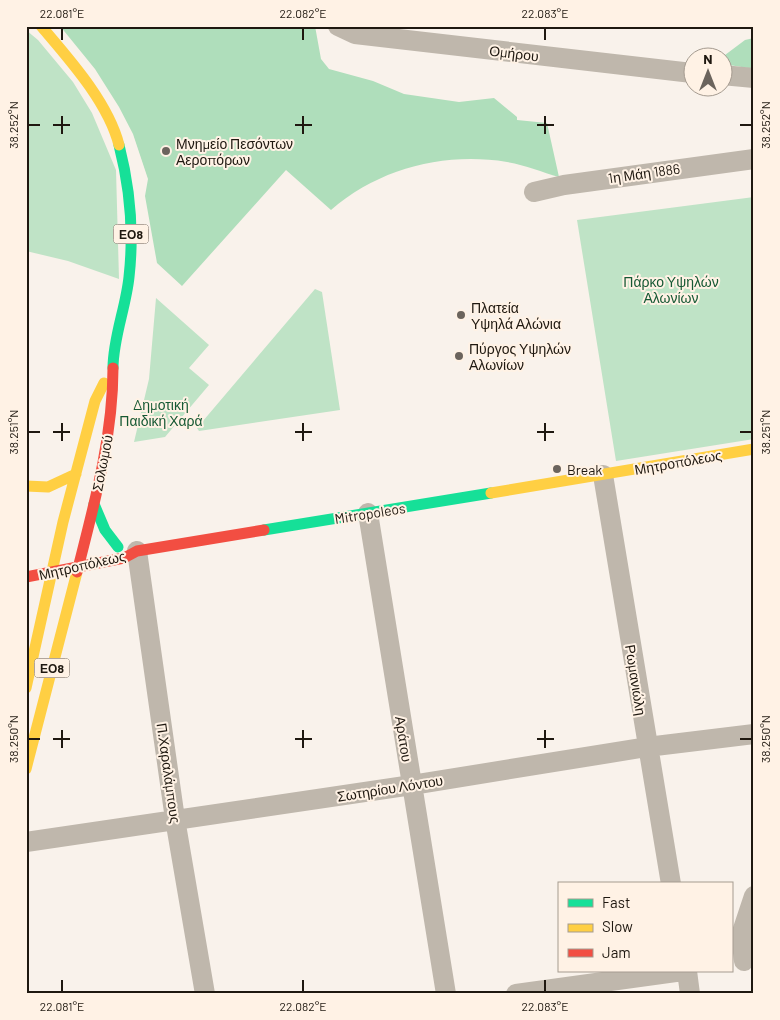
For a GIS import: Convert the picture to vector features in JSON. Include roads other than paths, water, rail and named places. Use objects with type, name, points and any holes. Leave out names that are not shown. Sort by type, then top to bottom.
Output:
[{"type":"main road","name":"ΕΟ8","points":[[41,26],[78,69],[102,106],[118,140],[125,165],[131,233],[130,266],[121,330],[113,364]]},
{"type":"main road","name":"Σολωμού","points":[[26,688],[53,572],[51,559],[95,401],[113,364]]},
{"type":"main road","name":"Σολωμού","points":[[26,769],[78,568],[87,552],[113,401],[113,364]]},
{"type":"main road","name":"Μητροπόλεως","points":[[603,475],[754,449]]},
{"type":"main road","points":[[26,486],[48,487],[76,474]]},
{"type":"main road","name":"Mitropoleos","points":[[121,549],[368,513],[603,475]]},
{"type":"main road","points":[[94,504],[105,530],[121,549]]},
{"type":"main road","name":"Μητροπόλεως","points":[[26,577],[124,558],[121,549]]},
{"type":"main road","name":"Μητροπόλεως","points":[[51,559],[87,552]]},
{"type":"street","name":"Ομήρου","points":[[338,26],[355,34],[682,72]]},
{"type":"street","points":[[732,76],[754,78]]},
{"type":"street","name":"1η Μάη 1886","points":[[534,192],[564,185],[754,158]]},
{"type":"street","name":"Ρωμανιώλη","points":[[603,475],[646,747],[671,882]]},
{"type":"street","name":"Αράτου","points":[[368,513],[446,994]]},
{"type":"street","name":"Π.Χαραλάμπους","points":[[121,549],[175,819],[205,994]]},
{"type":"street","name":"Σωτηρίου Λόντου","points":[[26,842],[412,785],[646,747],[754,734]]},
{"type":"street","points":[[743,961],[741,936],[754,896]]},
{"type":"street","points":[[516,994],[676,972]]},
{"type":"street","points":[[687,972],[690,994]]},
{"type":"place","name":"Μνημείο Πεσόντων Αεροπόρων","points":[[166,151]]},
{"type":"place","name":"Πλατεία Υψηλά Αλώνια","points":[[461,315]]},
{"type":"place","name":"Πύργος Υψηλών Αλωνίων","points":[[459,356]]},
{"type":"place","name":"Break","points":[[557,469]]},
{"type":"park label","name":"Πάρκο Υψηλών Αλωνίων","points":[[671,290]]},
{"type":"park label","name":"Δημοτική Παιδική Χαρά","points":[[161,412]]}]
